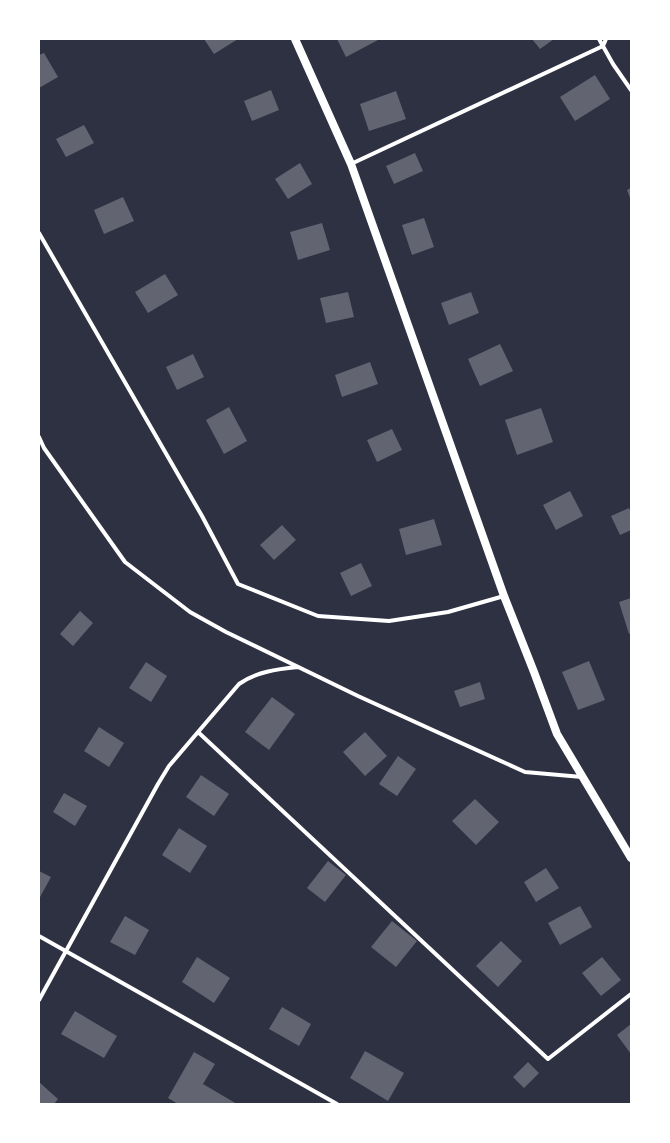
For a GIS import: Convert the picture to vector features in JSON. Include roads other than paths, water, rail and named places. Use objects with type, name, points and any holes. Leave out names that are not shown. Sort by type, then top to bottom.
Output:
[{"type":"main road","points":[[295,39],[351,164],[504,596],[557,734],[631,858]]},
{"type":"street","points":[[599,39],[631,90]]},
{"type":"street","points":[[351,164],[603,46],[606,39]]},
{"type":"street","points":[[39,233],[202,516],[238,584],[318,616],[388,621],[448,612],[504,596]]},
{"type":"street","points":[[39,437],[44,448],[125,562],[190,612],[226,632],[358,696],[525,772],[582,777]]},
{"type":"street","points":[[39,1000],[169,766],[239,684],[248,678],[279,669],[298,667]]},
{"type":"street","points":[[198,732],[548,1059],[631,994]]},
{"type":"street","points":[[39,936],[337,1104]]}]
